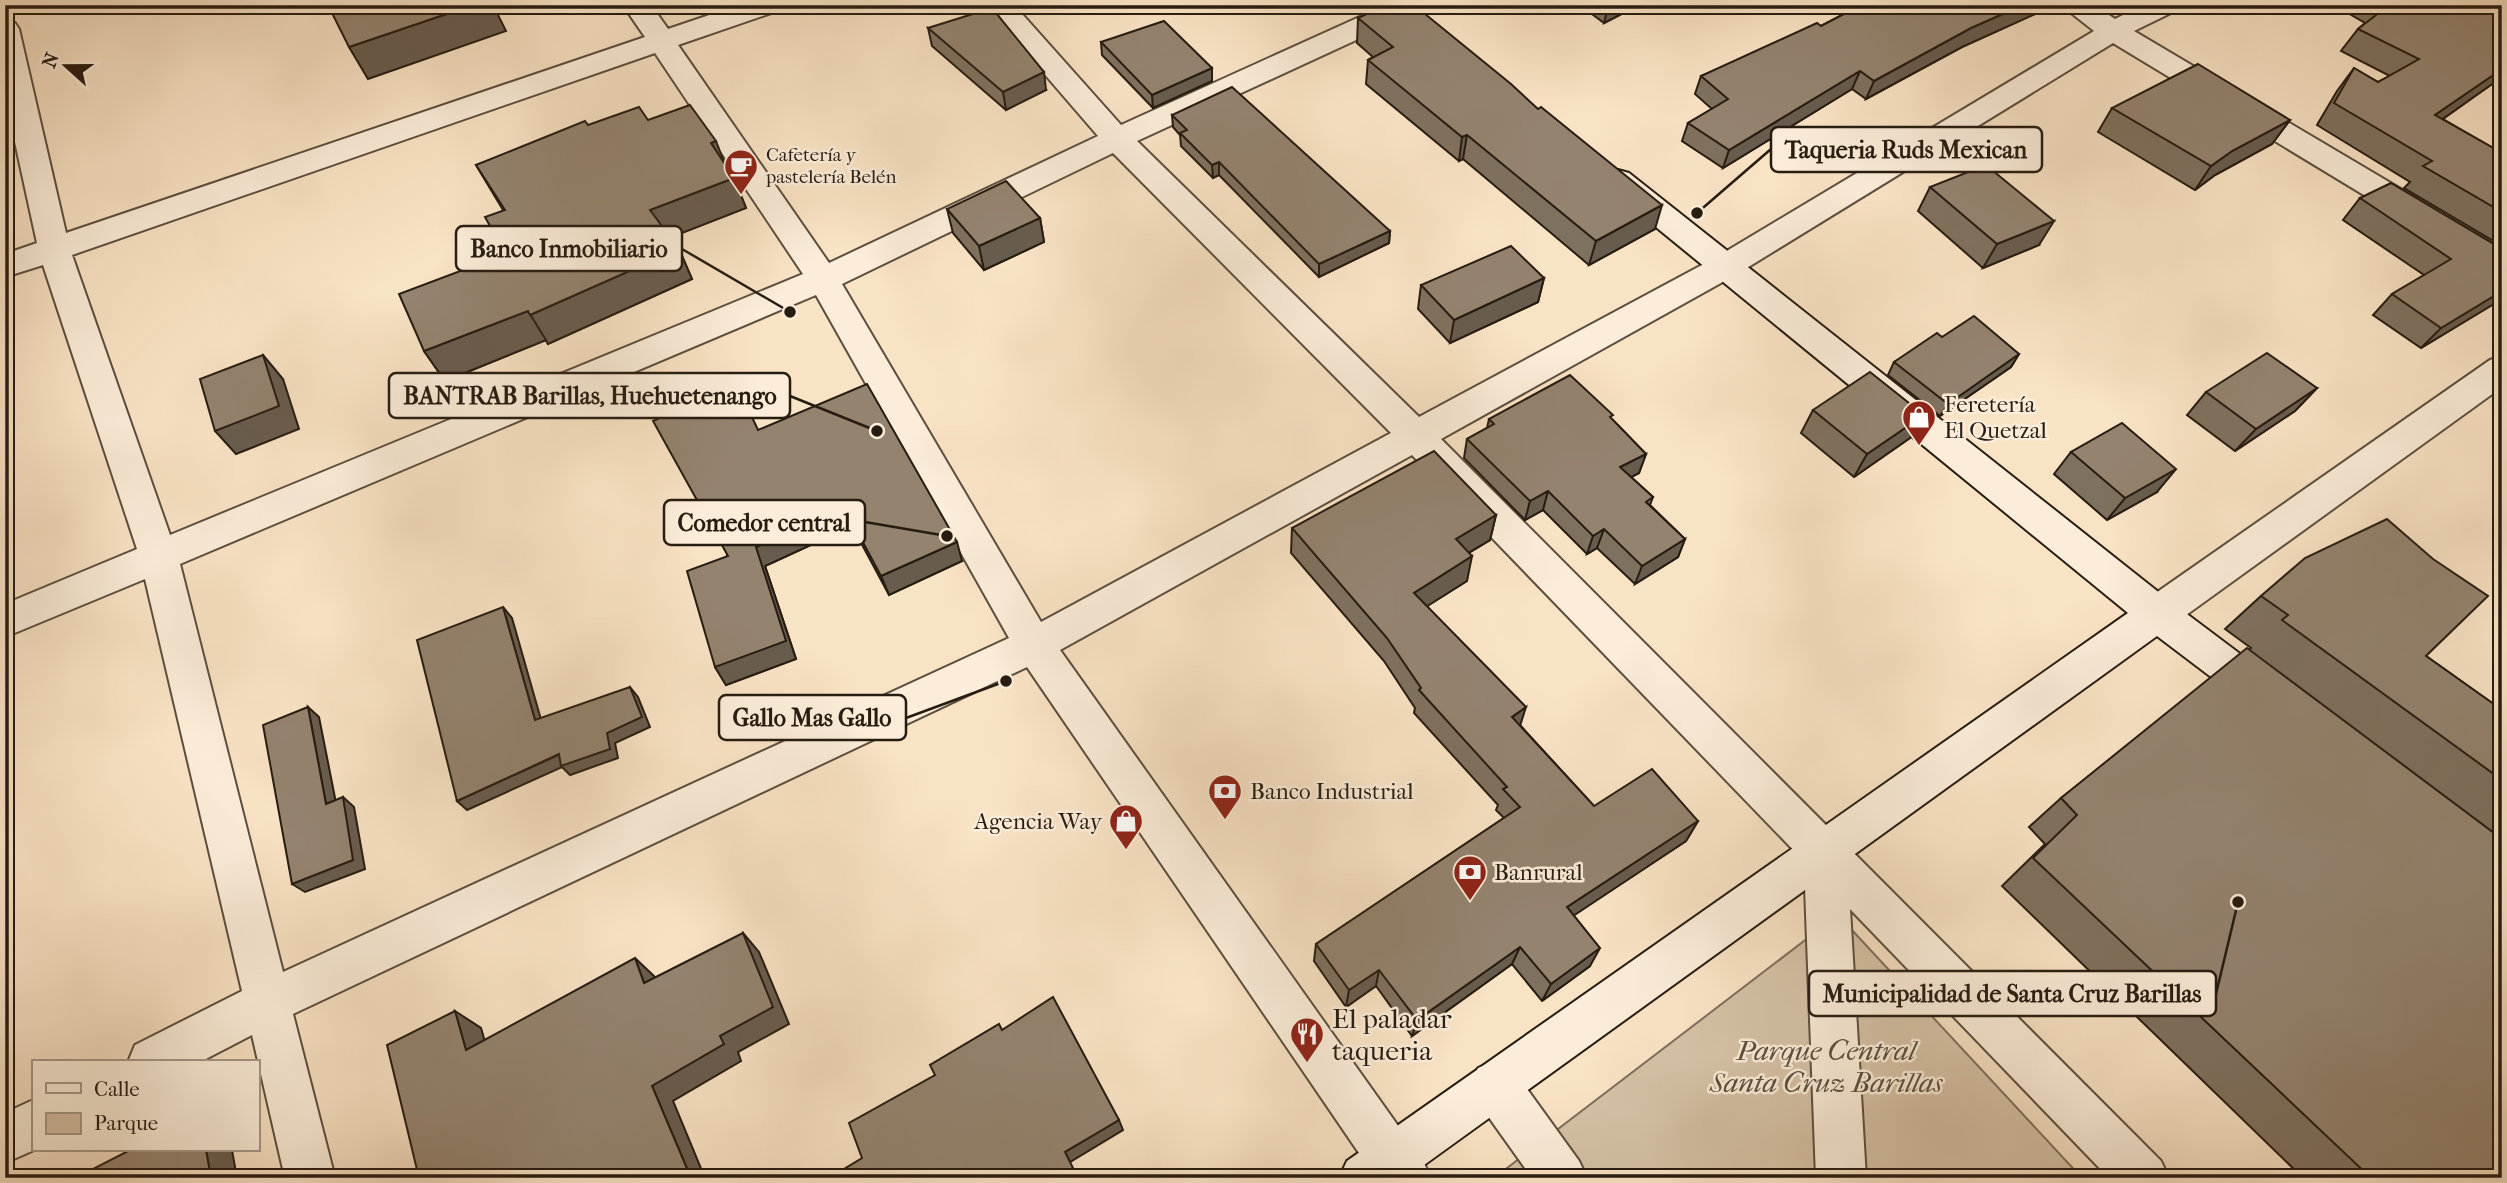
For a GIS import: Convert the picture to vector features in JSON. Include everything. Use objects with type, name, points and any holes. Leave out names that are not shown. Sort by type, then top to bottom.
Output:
[{"type":"street","points":[[637,5],[823,279],[1034,645],[1388,1171],[1495,1085],[2502,369]]},
{"type":"street","points":[[5,266],[767,5]]},
{"type":"street","points":[[999,5],[1117,139],[1414,434],[2144,1178]]},
{"type":"street","points":[[2075,5],[2113,31],[2502,264]]},
{"type":"street","points":[[156,1060],[268,1002],[1034,645],[1414,434],[1726,266],[2113,31],[2165,5]]},
{"type":"street","points":[[5,621],[823,279],[1404,6],[1435,34]]},
{"type":"street","points":[[5,29],[54,249],[159,556],[310,1178]]},
{"type":"street","points":[[1597,163],[2157,614],[2291,715]]},
{"type":"street","points":[[1825,851],[1841,1178]]},
{"type":"street","points":[[1495,1085],[1562,1178]]},
{"type":"street","points":[[5,1139],[32,1125]]},
{"type":"green space","name":"Parque Central Santa Cruz Barillas","points":[[1838,915],[2082,1178],[1494,1178]]},
{"type":"building","points":[[328,5],[473,5],[349,47]]},
{"type":"building","points":[[1386,5],[1414,5],[1538,109],[1541,107],[1662,205],[1596,241],[1467,135],[1462,137],[1368,60],[1393,47],[1358,18]]},
{"type":"building","points":[[1600,5],[1617,5],[1607,11]]},
{"type":"building","points":[[1861,5],[2023,5],[1971,28],[1874,81],[1860,71],[1729,150],[1688,123],[1728,99],[1701,76],[1817,23],[1821,26]]},
{"type":"building","points":[[2389,5],[2502,5],[2502,69],[2435,115],[2502,153],[2502,212],[2423,166],[2432,161],[2334,103],[2354,68],[2378,82],[2419,59],[2358,29]]},
{"type":"building","points":[[992,8],[1044,72],[1003,92],[928,28]]},
{"type":"building","points":[[1164,21],[1212,68],[1152,95],[1101,42]]},
{"type":"building","points":[[2198,64],[2290,120],[2232,151],[2211,166],[2112,108]]},
{"type":"building","points":[[1232,87],[1390,231],[1319,264],[1219,162],[1212,165],[1180,133],[1187,130],[1172,115]]},
{"type":"building","points":[[690,105],[716,141],[711,143],[734,178],[650,210],[679,249],[530,315],[528,311],[424,351],[399,294],[495,258],[482,238],[494,233],[485,217],[505,210],[476,165],[585,121],[588,125],[639,107],[648,120]]},
{"type":"building","points":[[1986,165],[2054,221],[1997,244],[1930,187]]},
{"type":"building","points":[[1006,181],[1040,218],[979,246],[947,209]]},
{"type":"building","points":[[2391,183],[2497,246],[2494,247],[2502,252],[2502,291],[2441,328],[2392,294],[2451,259],[2360,198]]},
{"type":"building","points":[[1511,246],[1544,278],[1454,320],[1421,285]]},
{"type":"building","points":[[1974,316],[2019,354],[1948,404],[1894,362],[1937,333],[1942,337]]},
{"type":"building","points":[[2267,353],[2317,388],[2256,429],[2206,392]]},
{"type":"building","points":[[263,355],[279,406],[215,431],[200,379]]},
{"type":"building","points":[[1870,372],[1924,415],[1867,454],[1813,410]]},
{"type":"building","points":[[1570,375],[1613,415],[1610,417],[1646,454],[1620,467],[1653,497],[1646,502],[1685,539],[1642,566],[1604,529],[1593,536],[1548,491],[1530,501],[1467,439],[1494,424],[1489,419]]},
{"type":"building","points":[[736,383],[758,430],[867,384],[957,542],[881,576],[844,507],[756,547],[786,641],[715,667],[687,571],[728,556],[653,421],[697,400],[696,397]]},
{"type":"building","points":[[2122,423],[2176,469],[2125,498],[2071,452]]},
{"type":"building","points":[[1434,451],[1496,515],[1456,539],[1472,556],[1414,593],[1526,707],[1512,717],[1594,806],[1652,769],[1698,821],[1567,907],[1600,948],[1551,984],[1520,947],[1417,1020],[1379,970],[1349,990],[1316,944],[1520,807],[1503,789],[1507,787],[1419,690],[1421,688],[1387,638],[1292,528]]},
{"type":"building","points":[[2387,519],[2433,559],[2488,596],[2426,656],[2502,710],[2502,780],[2282,620],[2288,615],[2261,596],[2305,558]]},
{"type":"building","points":[[503,607],[535,720],[630,687],[642,717],[607,733],[610,749],[561,766],[559,754],[457,801],[417,640]]},
{"type":"building","points":[[2247,648],[2502,839],[2502,1178],[2371,1178],[2033,858],[2077,815],[2061,798]]},
{"type":"building","points":[[308,707],[326,804],[343,797],[353,860],[292,884],[263,725]]},
{"type":"building","points":[[743,933],[773,1007],[720,1036],[724,1044],[652,1086],[691,1178],[419,1178],[387,1045],[455,1011],[466,1050],[635,958],[644,983]]},
{"type":"building","points":[[1053,997],[1119,1120],[1065,1152],[1078,1178],[829,1178],[862,1158],[849,1123],[935,1075],[930,1065],[999,1024],[1002,1030]]},
{"type":"building","points":[[126,1152],[206,1152],[211,1178],[90,1178],[89,1171]]},
{"type":"place","name":"Cafetería y pastelería Belén","points":[[741,196]]},
{"type":"place","name":"Taqueria Ruds Mexican","points":[[1697,213]]},
{"type":"place","name":"Banco Inmobiliario","points":[[790,312]]},
{"type":"place","name":"BANTRAB Barillas, Huehuetenango","points":[[877,431]]},
{"type":"place","name":"Feretería El Quetzal","points":[[1919,447]]},
{"type":"place","name":"Comedor central","points":[[947,536]]},
{"type":"place","name":"Gallo Mas Gallo","points":[[1006,681]]},
{"type":"place","name":"Banco Industrial","points":[[1225,821]]},
{"type":"place","name":"Agencia Way","points":[[1126,851]]},
{"type":"place","name":"Banrural","points":[[1470,902]]},
{"type":"place","name":"Municipalidad de Santa Cruz Barillas","points":[[2238,902]]},
{"type":"place","name":"El paladar taqueria","points":[[1307,1064]]}]
